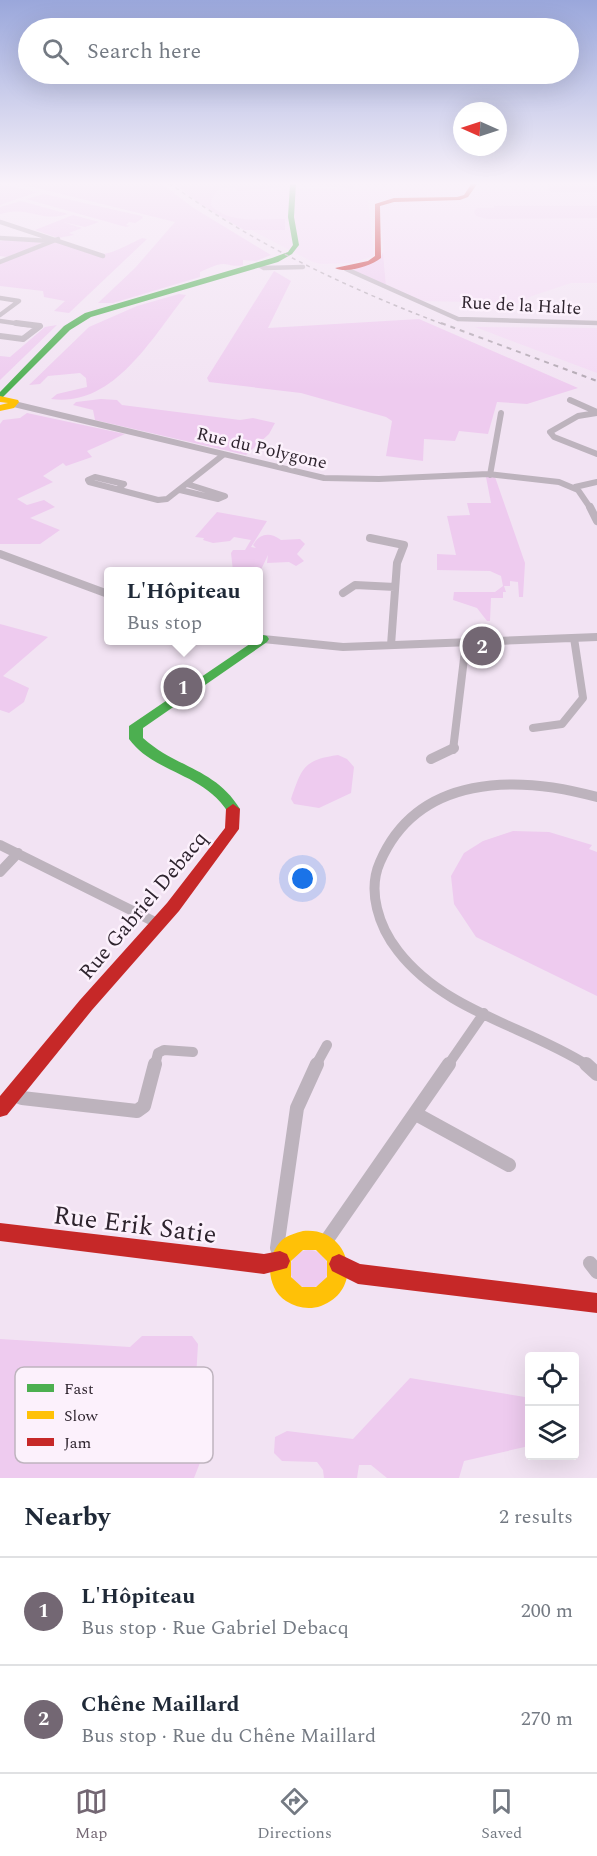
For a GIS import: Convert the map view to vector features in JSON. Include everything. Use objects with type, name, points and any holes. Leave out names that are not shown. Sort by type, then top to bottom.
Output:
[{"type":"street","points":[[0,262],[25,252]]},
{"type":"street","points":[[91,252],[103,256]]},
{"type":"street","points":[[261,269],[289,252]]},
{"type":"street","points":[[347,268],[370,263],[379,257],[379,252]]},
{"type":"street","points":[[5,404],[10,396],[12,383],[67,328],[88,315],[122,303],[261,269],[303,267]]},
{"type":"street","name":"Rue de la Halte","points":[[347,268],[458,319],[597,323]]},
{"type":"street","points":[[0,298],[18,301],[0,315]]},
{"type":"street","points":[[0,321],[40,326],[23,339],[0,336]]},
{"type":"street","points":[[570,400],[597,412]]},
{"type":"street","name":"Rue du Polygone","points":[[5,404],[331,479],[437,474],[490,475],[532,477],[575,487]]},
{"type":"street","points":[[597,412],[578,416],[550,432],[554,437],[597,454]]},
{"type":"street","points":[[490,475],[501,413]]},
{"type":"street","points":[[118,489],[161,500],[180,490],[223,455]]},
{"type":"street","points":[[597,482],[575,487],[589,505],[597,521]]},
{"type":"street","points":[[180,490],[218,499],[225,496],[186,484]]},
{"type":"street","points":[[370,538],[404,545],[397,563],[391,645]]},
{"type":"street","points":[[0,554],[104,593]]},
{"type":"street","points":[[343,593],[355,585],[395,587]]},
{"type":"street","points":[[533,728],[562,724],[583,698],[574,638]]},
{"type":"street","points":[[263,639],[343,647],[597,638]]},
{"type":"street","points":[[431,759],[454,749],[466,642]]},
{"type":"street","name":"Rue Gabriel Debacq","points":[[0,1109],[159,924],[228,836],[235,818],[231,800],[225,793],[151,755],[138,743],[135,730],[141,720],[252,645]]},
{"type":"street","points":[[597,797],[556,787],[525,784],[497,784],[461,791],[423,806],[394,830],[382,851],[374,885],[376,907],[384,929],[399,953],[422,976],[451,997],[586,1064],[597,1074]]},
{"type":"street","points":[[0,845],[159,924]]},
{"type":"street","points":[[0,872],[18,853]]},
{"type":"street","points":[[324,1244],[484,1013]]},
{"type":"street","points":[[327,1045],[303,1091],[297,1108],[277,1248],[283,1283],[292,1292],[310,1298],[327,1292],[338,1279],[358,1274]]},
{"type":"street","points":[[12,1094],[22,1098],[137,1111],[144,1106],[160,1051],[193,1052]]},
{"type":"street","points":[[416,1114],[509,1165]]},
{"type":"street","points":[[280,1230],[298,1242]]},
{"type":"street","name":"Rue Erik Satie","points":[[0,1232],[264,1264],[281,1264]]},
{"type":"street","points":[[281,1264],[285,1252],[298,1242],[307,1240],[324,1244],[334,1252],[339,1264],[338,1279]]},
{"type":"street","points":[[339,1264],[358,1274],[597,1303]]},
{"type":"shaded area","points":[[0,252],[20,252],[7,257],[0,256]]},
{"type":"shaded area","points":[[29,252],[133,252],[69,313],[54,311],[65,301],[44,297],[43,291],[0,286],[0,263]]},
{"type":"shaded area","points":[[149,252],[266,252],[271,255],[256,261],[243,260],[243,265],[240,266],[218,265],[200,272],[200,277],[113,303],[98,303]]},
{"type":"shaded area","points":[[294,252],[374,252],[374,256],[351,263],[313,262]]},
{"type":"shaded area","points":[[383,252],[597,252],[597,283],[571,283],[532,296],[520,303],[421,301],[386,286]]},
{"type":"shaded area","points":[[383,252],[386,286],[352,272],[356,267],[380,259]]},
{"type":"shaded area","points":[[274,271],[291,281],[268,328],[419,319],[578,388],[527,404],[497,402],[488,434],[459,431],[455,441],[424,439],[423,461],[386,456],[392,421],[386,417],[301,393],[209,382],[207,378]]},
{"type":"shaded area","points":[[179,294],[186,295],[130,366],[113,381],[94,392],[74,399],[51,399],[57,394],[87,387],[86,378],[80,373],[48,376],[40,384],[29,385],[89,327],[137,306]]},
{"type":"shaded area","points":[[57,325],[0,380],[0,356],[10,357],[45,327]]},
{"type":"shaded area","points":[[475,327],[597,328],[597,373]]},
{"type":"shaded area","points":[[117,400],[122,405],[240,420],[253,418],[275,423],[269,434],[246,455],[95,420],[93,410],[73,405],[76,402]]},
{"type":"shaded area","points":[[27,413],[125,434],[87,451],[92,457],[66,466],[63,463],[43,476],[53,482],[17,499],[27,505],[44,500],[55,507],[30,518],[60,530],[40,544],[0,544],[0,424],[3,420],[20,418]]},
{"type":"shaded area","points":[[486,477],[495,477],[525,563],[523,597],[519,597],[518,582],[510,581],[510,586],[504,586],[506,592],[503,592],[503,598],[491,598],[490,621],[487,621],[477,608],[453,600],[454,592],[495,592],[503,586],[501,576],[490,571],[437,570],[437,554],[456,555],[447,516],[470,515],[467,503],[491,503]]},
{"type":"shaded area","points":[[217,512],[267,521],[251,547],[256,548],[253,545],[265,535],[281,540],[300,539],[305,544],[297,554],[304,561],[296,566],[289,562],[267,563],[268,555],[262,567],[233,567],[231,553],[233,550],[245,550],[251,540],[234,537],[230,541],[213,543],[203,540],[204,538],[195,537]]},
{"type":"shaded area","points":[[0,624],[48,637],[3,676],[29,688],[24,702],[9,713],[0,710]]},
{"type":"shaded area","points":[[338,755],[347,759],[354,767],[351,793],[319,808],[294,804],[291,799],[301,773],[306,767],[317,760]]},
{"type":"shaded area","points":[[513,831],[549,832],[592,845],[589,849],[597,852],[597,996],[476,937],[454,904],[451,876],[464,853],[483,841]]},
{"type":"shaded area","points":[[309,1250],[323,1255],[328,1269],[323,1283],[309,1288],[295,1283],[290,1269],[295,1255]]},
{"type":"shaded area","points":[[142,1336],[192,1336],[198,1344],[197,1367],[15,1367],[15,1463],[200,1463],[194,1478],[0,1478],[0,1339],[130,1347]]},
{"type":"shaded area","points":[[410,1378],[525,1397],[525,1447],[464,1461],[459,1478],[387,1478],[371,1465],[359,1465],[357,1478],[324,1478],[323,1470],[317,1462],[282,1461],[274,1453],[275,1437],[287,1431],[353,1439]]},
{"type":"railway","points":[[281,252],[372,296],[445,325]]},
{"type":"railway","points":[[441,323],[597,381]]},
{"type":"traffic: fast","points":[[0,397],[67,328],[88,315],[275,260],[291,252]]},
{"type":"traffic: fast","points":[[233,809],[225,796],[214,786],[147,749],[136,739],[136,726],[254,645]]},
{"type":"traffic: slow","points":[[0,399],[15,402],[11,406],[0,408]]},
{"type":"traffic: slow","points":[[303,1240],[315,1240],[330,1248],[338,1263],[338,1269],[338,1275],[330,1290],[315,1298],[303,1298],[288,1290],[280,1275],[280,1263],[288,1248],[303,1240]]},
{"type":"traffic: jam","points":[[349,266],[370,263],[379,257],[379,252]]},
{"type":"traffic: jam","points":[[349,266],[346,269],[339,268],[349,266]]},
{"type":"traffic: jam","points":[[0,1109],[86,1005],[173,907],[232,829],[233,809]]},
{"type":"traffic: jam","points":[[0,1232],[264,1264],[280,1261]]},
{"type":"traffic: jam","points":[[339,1264],[358,1274],[597,1303]]},
{"type":"place","name":"Chêne Maillard","points":[[482,646]]},
{"type":"place","name":"L'Hôpiteau","points":[[183,687]]}]
